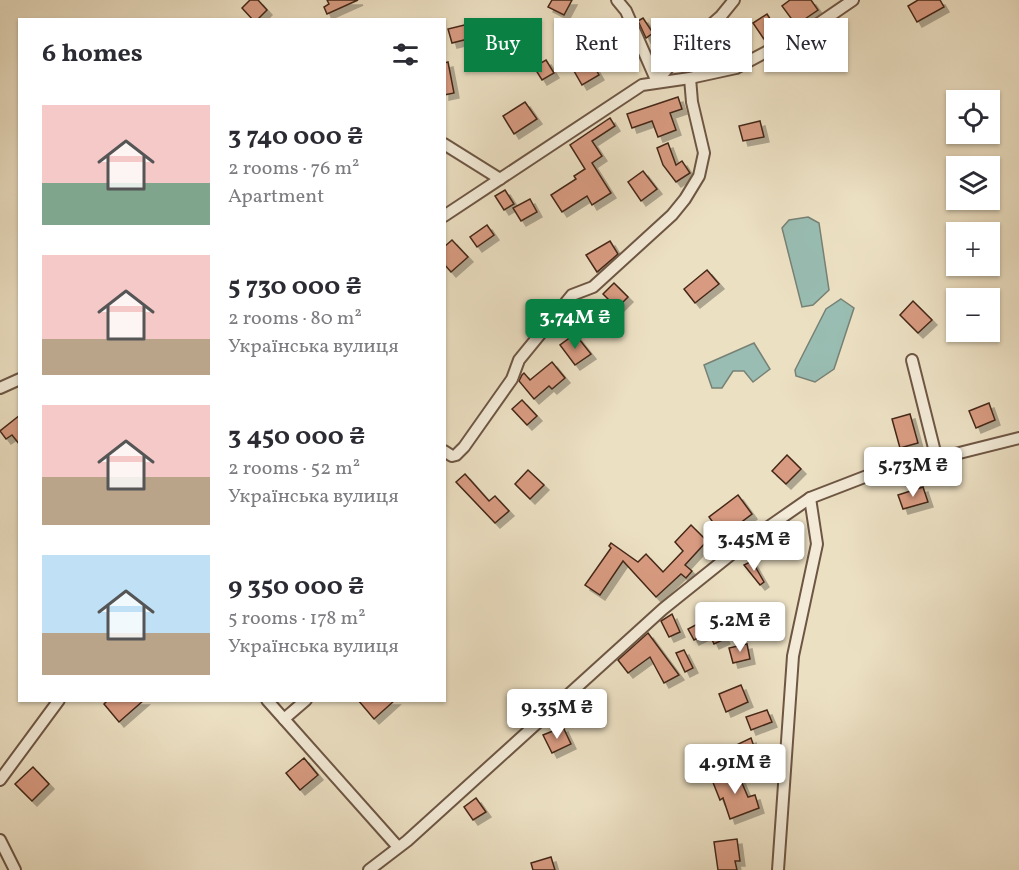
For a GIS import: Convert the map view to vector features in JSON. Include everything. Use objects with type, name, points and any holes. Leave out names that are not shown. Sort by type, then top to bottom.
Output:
[{"type":"street","points":[[617,0],[626,11],[657,82]]},
{"type":"street","points":[[657,82],[682,50],[721,16],[734,0]]},
{"type":"street","points":[[446,215],[642,85],[736,68],[815,26],[853,0]]},
{"type":"street","points":[[446,452],[452,456],[456,455],[464,447],[512,379],[519,360],[572,295],[593,287],[646,239],[685,199],[699,176],[704,153],[692,102],[690,78]]},
{"type":"street","points":[[446,145],[500,179]]},
{"type":"street","points":[[912,360],[937,460]]},
{"type":"street","points":[[0,388],[18,380]]},
{"type":"street","points":[[369,870],[398,847],[663,609],[744,544],[810,498],[867,476],[1019,438]]},
{"type":"street","points":[[778,870],[793,656],[817,544],[810,498]]},
{"type":"street","points":[[0,780],[58,702]]},
{"type":"street","points":[[269,702],[398,847]]},
{"type":"street","points":[[284,719],[304,702]]},
{"type":"street","points":[[0,840],[15,870]]},
{"type":"water","points":[[808,217],[819,223],[829,290],[813,305],[802,307],[782,228],[789,220]]},
{"type":"water","points":[[841,299],[854,308],[834,369],[815,382],[796,376],[795,370],[826,309]]},
{"type":"water","points":[[754,343],[770,369],[753,382],[744,371],[733,371],[722,388],[712,388],[704,365]]},
{"type":"building","points":[[250,0],[258,0],[267,10],[259,18],[251,18],[242,8]]},
{"type":"building","points":[[327,0],[358,0],[327,14],[324,7],[329,4]]},
{"type":"building","points":[[552,0],[572,0],[564,15],[548,7]]},
{"type":"building","points":[[790,0],[811,0],[818,10],[806,18],[791,18],[782,6]]},
{"type":"building","points":[[918,0],[940,0],[944,7],[917,22],[908,6]]},
{"type":"building","points":[[767,14],[770,18],[764,18],[764,39],[753,23]]},
{"type":"building","points":[[643,18],[651,30],[651,34],[646,38],[639,23]]},
{"type":"building","points":[[464,25],[464,40],[452,43],[448,29]]},
{"type":"building","points":[[546,60],[554,73],[542,80],[537,72],[542,72],[542,62]]},
{"type":"building","points":[[446,62],[448,62],[454,93],[446,95]]},
{"type":"building","points":[[575,72],[597,72],[599,75],[582,85]]},
{"type":"building","points":[[678,97],[682,109],[670,113],[676,130],[658,137],[652,121],[632,128],[627,114]]},
{"type":"building","points":[[525,102],[537,119],[514,134],[503,116]]},
{"type":"building","points":[[610,118],[615,126],[592,141],[602,156],[592,163],[611,193],[592,205],[587,196],[562,212],[551,195],[576,179],[574,176],[585,169],[570,145]]},
{"type":"building","points":[[760,121],[764,137],[743,141],[739,126]]},
{"type":"building","points":[[668,143],[676,165],[682,161],[690,173],[676,182],[663,165],[657,148]]},
{"type":"building","points":[[643,171],[657,189],[641,201],[628,182]]},
{"type":"building","points":[[505,190],[514,204],[504,210],[495,196]]},
{"type":"building","points":[[530,199],[537,212],[521,221],[513,208]]},
{"type":"building","points":[[487,225],[494,235],[477,247],[470,237]]},
{"type":"building","points":[[452,240],[468,257],[451,272],[446,266],[446,245]]},
{"type":"building","points":[[610,241],[618,254],[597,272],[586,255]]},
{"type":"building","points":[[707,270],[719,284],[695,303],[684,289]]},
{"type":"building","points":[[614,283],[628,297],[617,308],[603,294]]},
{"type":"building","points":[[913,301],[932,320],[918,333],[900,315]]},
{"type":"building","points":[[575,334],[591,354],[575,365],[560,345]]},
{"type":"building","points":[[552,362],[565,378],[552,389],[549,386],[534,399],[519,381],[524,373],[530,380]]},
{"type":"building","points":[[522,400],[537,416],[527,425],[512,409]]},
{"type":"building","points":[[989,403],[995,420],[976,428],[969,411]]},
{"type":"building","points":[[910,414],[918,443],[900,448],[892,419]]},
{"type":"building","points":[[18,417],[18,442],[12,435],[6,439],[0,431]]},
{"type":"building","points":[[787,455],[801,469],[786,484],[772,471]]},
{"type":"building","points":[[528,470],[544,485],[530,499],[515,484]]},
{"type":"building","points":[[465,474],[489,501],[495,496],[509,511],[495,523],[456,482]]},
{"type":"building","points":[[923,487],[928,502],[903,509],[898,495]]},
{"type":"building","points":[[738,495],[752,514],[723,536],[709,517]]},
{"type":"building","points":[[691,525],[707,541],[685,565],[692,571],[686,578],[681,574],[656,597],[623,561],[600,595],[585,585],[611,548],[609,546],[611,543],[638,562],[646,554],[663,572],[683,551],[675,542]]},
{"type":"building","points":[[752,561],[764,582],[760,585],[744,565]]},
{"type":"building","points":[[672,614],[680,632],[669,637],[661,621]]},
{"type":"building","points":[[703,621],[708,633],[694,640],[688,629]]},
{"type":"building","points":[[720,629],[725,639],[714,644],[710,635]]},
{"type":"building","points":[[648,633],[679,675],[664,683],[650,657],[628,673],[618,660]]},
{"type":"building","points":[[747,644],[750,659],[733,663],[729,648]]},
{"type":"building","points":[[684,650],[693,668],[685,672],[676,653]]},
{"type":"building","points":[[741,685],[748,702],[726,712],[719,694]]},
{"type":"building","points":[[106,702],[142,702],[119,722],[104,704]]},
{"type":"building","points":[[360,702],[393,702],[374,719]]},
{"type":"building","points":[[767,710],[772,722],[751,730],[746,717]]},
{"type":"building","points":[[563,727],[571,744],[552,753],[543,735]]},
{"type":"building","points":[[751,738],[757,755],[739,763],[732,747]]},
{"type":"building","points":[[304,758],[318,775],[300,790],[286,773]]},
{"type":"building","points":[[33,767],[49,784],[32,801],[15,784]]},
{"type":"building","points":[[736,769],[748,797],[755,795],[759,808],[730,819],[723,798],[720,800],[712,780]]},
{"type":"building","points":[[476,798],[486,812],[473,820],[464,807]]},
{"type":"building","points":[[737,839],[740,861],[735,861],[737,870],[718,870],[714,842]]},
{"type":"building","points":[[551,857],[555,870],[533,870],[531,863]]}]
